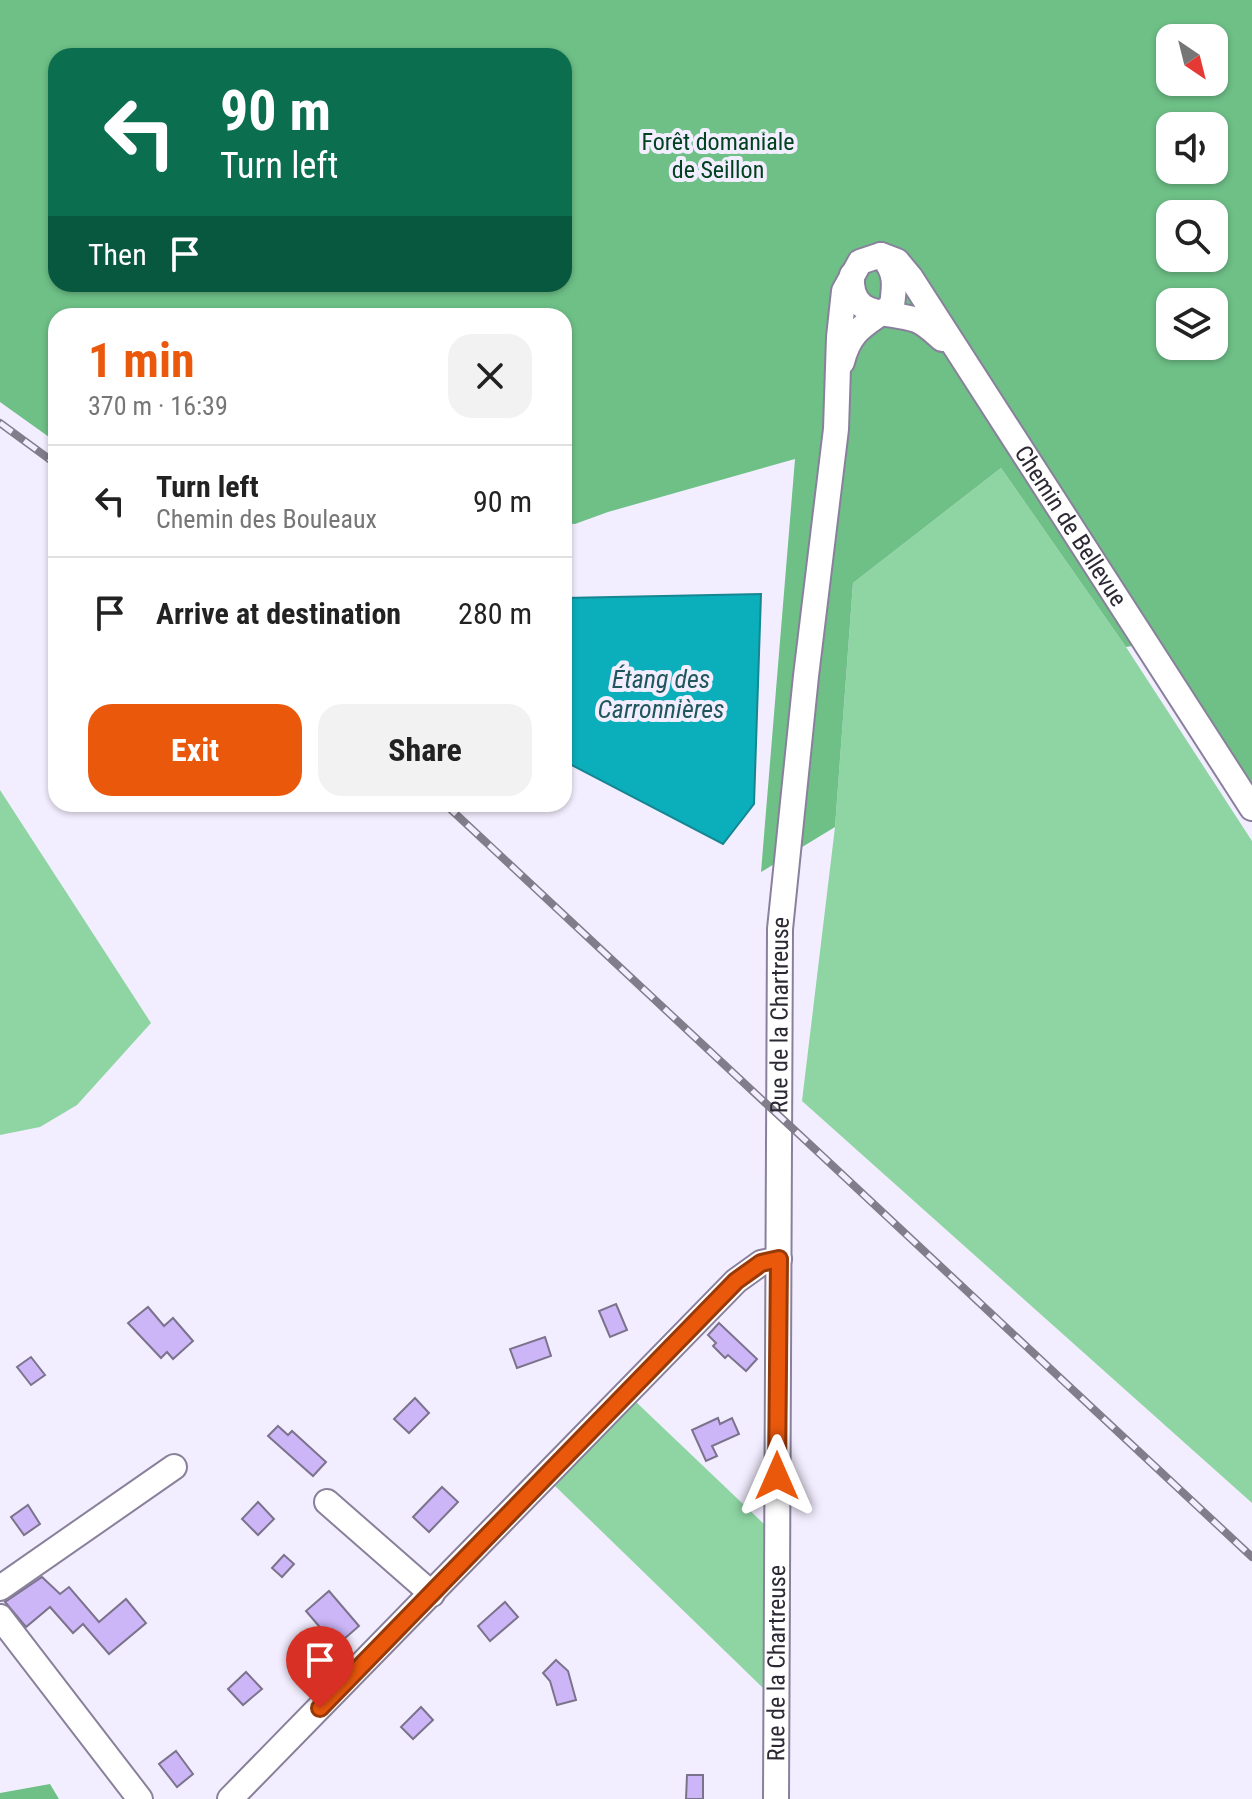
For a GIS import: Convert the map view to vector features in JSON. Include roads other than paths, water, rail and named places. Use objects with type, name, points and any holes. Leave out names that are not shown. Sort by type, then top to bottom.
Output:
[{"type":"street","points":[[838,378],[845,351],[854,334],[866,321],[880,315],[892,305],[896,283],[893,269],[881,255],[860,262],[852,275],[851,288],[866,310],[880,315],[920,321],[942,339],[970,370]]},
{"type":"street","name":"Chemin de Bellevue","points":[[881,255],[897,261],[911,278],[1252,808]]},
{"type":"street","name":"Rue de la Chartreuse","points":[[776,1799],[780,929],[836,429],[844,291],[852,275]]},
{"type":"street","points":[[230,1799],[736,1281],[761,1263],[779,1259]]},
{"type":"street","points":[[0,1588],[174,1467]]},
{"type":"street","points":[[327,1502],[432,1594]]},
{"type":"street","points":[[0,1617],[140,1799]]},
{"type":"water","name":"Étang des Carronnières","points":[[761,594],[754,804],[723,844],[572,765],[572,598]]},
{"type":"railway","points":[[0,423],[48,458]]},
{"type":"railway","points":[[454,812],[1252,1557]]},
{"type":"park label","name":"Forêt domaniale de Seillon","points":[[718,156]]}]
